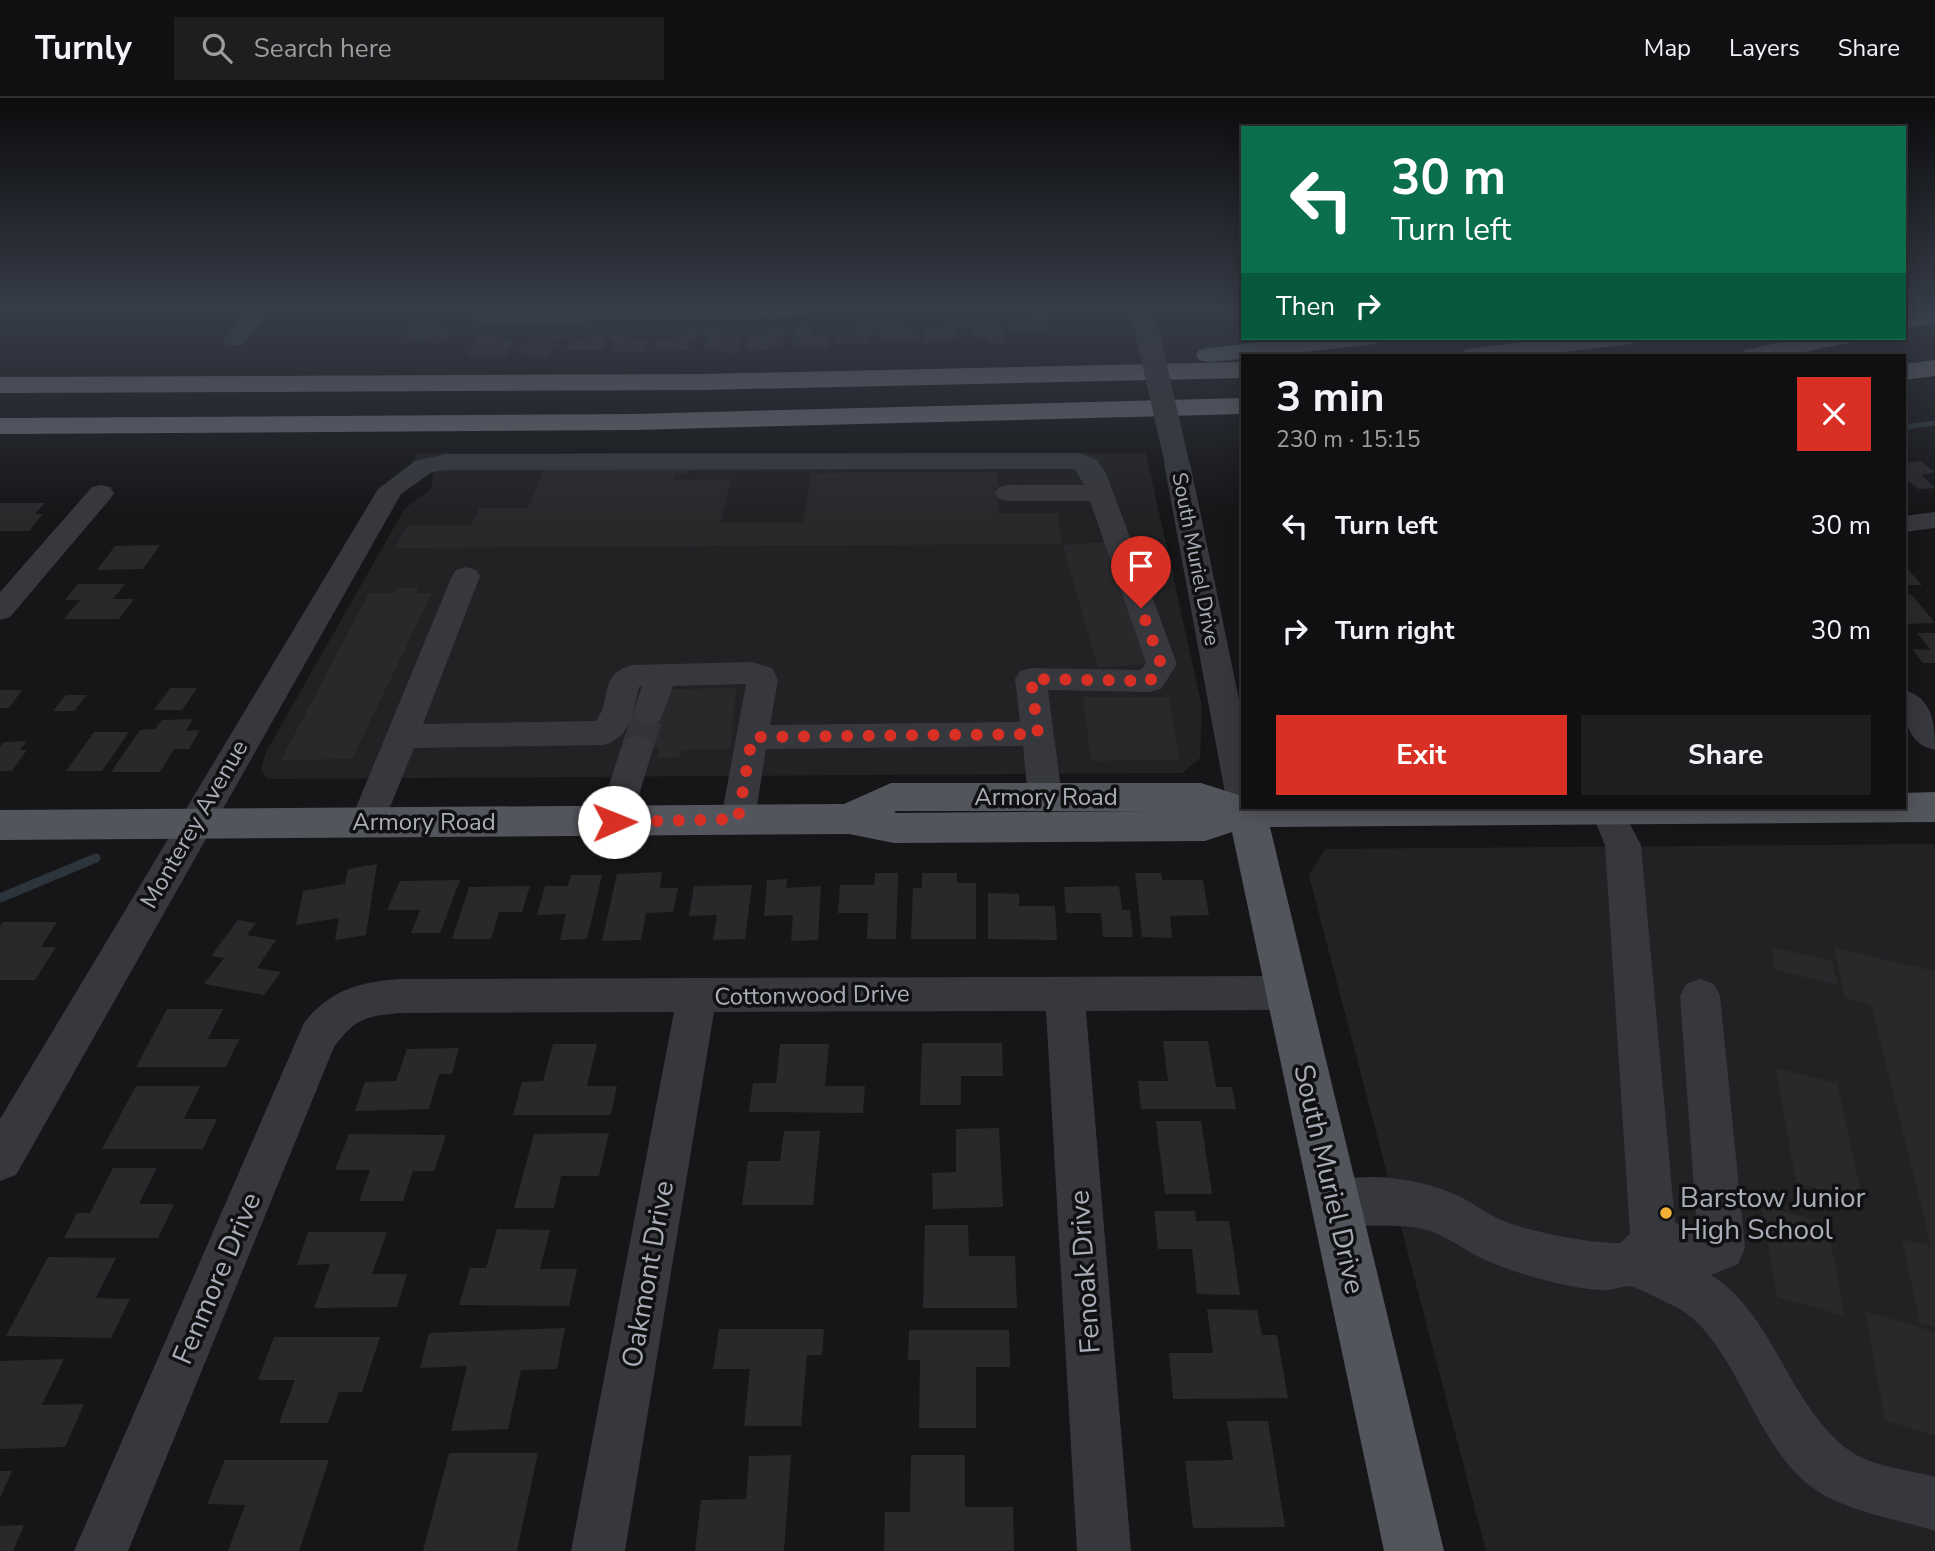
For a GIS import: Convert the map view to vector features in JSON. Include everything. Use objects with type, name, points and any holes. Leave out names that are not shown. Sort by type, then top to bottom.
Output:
[{"type":"highway","points":[[464,384],[630,378]]},
{"type":"highway","points":[[0,385],[464,384],[945,378]]},
{"type":"highway","points":[[634,422],[1241,406]]},
{"type":"highway","points":[[0,426],[1241,419]]},
{"type":"main road","name":"Armory Road","points":[[849,819],[891,797],[1201,797],[1241,803]]},
{"type":"main road","name":"Armory Road","points":[[0,825],[849,819],[894,828],[1205,826],[1241,806]]},
{"type":"main road","name":"Armory Road","points":[[1906,807],[1935,807]]},
{"type":"main road","name":"South Muriel Drive","points":[[1246,809],[1414,1551]]},
{"type":"street","name":"South Muriel Drive","points":[[1157,378],[1241,784]]},
{"type":"street","name":"Monterey Avenue","points":[[0,1160],[391,489],[424,466],[446,462],[1070,460],[1088,464],[1100,493]]},
{"type":"street","points":[[0,610],[102,493]]},
{"type":"street","points":[[1008,493],[1100,493],[1161,664],[1150,681],[1031,679],[1045,797]]},
{"type":"street","points":[[1906,524],[1935,520]]},
{"type":"street","points":[[367,822],[466,576]]},
{"type":"street","points":[[402,736],[604,733],[614,724],[625,680],[638,675],[752,673],[761,676],[738,819]]},
{"type":"street","points":[[649,713],[660,675]]},
{"type":"street","points":[[1906,703],[1934,738]]},
{"type":"street","points":[[752,737],[1038,734]]},
{"type":"street","points":[[614,822],[637,748]]},
{"type":"street","points":[[1605,809],[1623,852],[1643,1269],[1692,1288],[1713,1306],[1792,1425],[1837,1473],[1935,1504]]},
{"type":"street","name":"Fenoak Drive","points":[[1065,993],[1104,1551]]},
{"type":"street","name":"Cottonwood Drive","points":[[337,1010],[370,998],[400,996],[1288,993]]},
{"type":"street","name":"Oakmont Drive","points":[[598,1551],[697,996]]},
{"type":"street","points":[[1335,1202],[1401,1203],[1434,1209],[1490,1240],[1594,1267],[1617,1268],[1643,1250],[1714,1253],[1722,1248],[1700,996]]},
{"type":"street","name":"Fenmore Drive","points":[[101,1551],[318,1036],[337,1010]]},
{"type":"shaded area","points":[[418,453],[1146,453],[1202,707],[1200,758],[1182,773],[268,779],[261,770],[266,752],[405,508],[431,489],[433,473],[410,466]]},
{"type":"shaded area","name":"Barstow Junior High School","points":[[1935,844],[1935,1551],[1486,1551],[1309,876],[1325,849]]},
{"type":"building","points":[[1921,461],[1935,472],[1922,475],[1935,488],[1919,489],[1906,479],[1906,463]]},
{"type":"building","points":[[689,463],[686,474],[675,474],[673,480],[731,479],[721,523],[803,523],[811,473],[997,472],[999,513],[1058,513],[1062,544],[395,548],[407,526],[471,526],[479,508],[528,508],[545,467]]},
{"type":"building","points":[[0,503],[45,503],[35,514],[43,514],[29,531],[0,531]]},
{"type":"building","points":[[1106,542],[1146,664],[1098,668],[1063,545]]},
{"type":"building","points":[[160,545],[143,569],[97,570],[115,546]]},
{"type":"building","points":[[1906,567],[1922,585],[1906,585]]},
{"type":"building","points":[[78,584],[125,584],[113,599],[134,599],[119,619],[64,619],[80,600],[65,600]]},
{"type":"building","points":[[397,588],[419,588],[416,593],[432,593],[352,759],[281,760],[369,593],[394,593]]},
{"type":"building","points":[[1906,595],[1912,595],[1935,623],[1906,624]]},
{"type":"building","points":[[1917,633],[1935,633],[1935,663],[1923,663],[1912,649],[1931,650]]},
{"type":"building","points":[[170,688],[197,688],[182,710],[154,710]]},
{"type":"building","points":[[736,688],[730,749],[681,750],[679,758],[657,758],[659,748],[630,749],[638,713],[667,689]]},
{"type":"building","points":[[0,690],[22,690],[9,708],[0,708]]},
{"type":"building","points":[[66,695],[87,695],[74,711],[53,711]]},
{"type":"building","points":[[1083,697],[1169,697],[1180,760],[1091,761]]},
{"type":"building","points":[[193,719],[186,731],[200,730],[189,749],[174,749],[160,772],[111,772],[140,730],[155,729],[162,720]]},
{"type":"building","points":[[94,732],[129,732],[102,771],[66,771]]},
{"type":"building","points":[[27,741],[20,750],[27,750],[12,771],[0,771],[0,746],[4,742]]},
{"type":"building","points":[[377,864],[366,935],[335,940],[339,918],[296,925],[303,891],[345,884],[348,869]]},
{"type":"building","points":[[662,872],[660,888],[678,888],[673,912],[646,913],[641,940],[602,941],[617,874]]},
{"type":"building","points":[[875,873],[898,873],[896,939],[867,939],[868,913],[838,913],[840,885],[874,885]]},
{"type":"building","points":[[922,873],[957,873],[957,883],[976,883],[976,939],[911,939],[913,888],[922,888]]},
{"type":"building","points":[[1135,873],[1161,873],[1162,880],[1203,880],[1209,915],[1170,916],[1172,938],[1142,937]]},
{"type":"building","points":[[571,875],[602,875],[587,939],[560,940],[566,914],[537,915],[545,886],[568,886]]},
{"type":"building","points":[[787,879],[786,888],[821,886],[818,940],[791,941],[793,915],[764,916],[767,880]]},
{"type":"building","points":[[460,880],[440,933],[411,933],[420,910],[387,910],[400,881]]},
{"type":"building","points":[[752,885],[745,939],[713,940],[717,915],[689,916],[694,886]]},
{"type":"building","points":[[530,886],[522,912],[499,912],[491,939],[452,939],[469,887]]},
{"type":"building","points":[[1119,886],[1122,910],[1130,910],[1133,937],[1103,937],[1101,913],[1066,913],[1064,887]]},
{"type":"building","points":[[988,893],[1019,894],[1019,906],[1055,906],[1057,940],[988,939]]},
{"type":"building","points":[[238,920],[256,923],[247,935],[276,940],[257,968],[281,972],[264,995],[204,984],[224,958],[211,956]]},
{"type":"building","points":[[3,922],[57,922],[41,947],[56,947],[35,980],[0,980],[0,926]]},
{"type":"building","points":[[1771,947],[1832,961],[1838,985],[1775,970]]},
{"type":"building","name":"Barstow Junior High School","points":[[1834,948],[1935,971],[1935,1327],[1920,1323],[1902,1239],[1931,1246],[1871,1005],[1845,998]]},
{"type":"building","points":[[167,1009],[223,1009],[208,1039],[239,1039],[226,1067],[136,1067]]},
{"type":"building","points":[[1163,1041],[1208,1041],[1216,1087],[1232,1087],[1236,1109],[1141,1109],[1138,1081],[1168,1081]]},
{"type":"building","points":[[922,1043],[1002,1043],[1003,1076],[961,1076],[961,1105],[920,1105]]},
{"type":"building","points":[[553,1044],[597,1044],[587,1086],[617,1086],[611,1115],[513,1115],[522,1082],[543,1081]]},
{"type":"building","points":[[780,1044],[829,1044],[825,1086],[865,1086],[863,1113],[749,1112],[753,1083],[776,1083]]},
{"type":"building","points":[[459,1048],[452,1074],[439,1074],[429,1109],[355,1111],[365,1082],[396,1081],[407,1049]]},
{"type":"building","points":[[1776,1068],[1837,1083],[1863,1201],[1796,1183]]},
{"type":"building","points":[[136,1086],[200,1086],[184,1119],[217,1119],[203,1149],[102,1149]]},
{"type":"building","points":[[1156,1121],[1201,1121],[1212,1194],[1165,1194]]},
{"type":"building","points":[[999,1128],[1003,1207],[933,1209],[932,1173],[956,1172],[956,1129]]},
{"type":"building","points":[[784,1131],[820,1131],[813,1205],[742,1205],[748,1161],[780,1161]]},
{"type":"building","points":[[609,1133],[599,1176],[561,1176],[554,1208],[514,1208],[534,1134]]},
{"type":"building","points":[[349,1134],[446,1135],[434,1171],[413,1171],[403,1201],[359,1201],[370,1170],[335,1170]]},
{"type":"building","points":[[113,1168],[157,1168],[139,1204],[174,1204],[158,1238],[64,1238],[77,1213],[90,1213]]},
{"type":"building","points":[[1762,1206],[1827,1223],[1845,1316],[1777,1297]]},
{"type":"building","points":[[1154,1211],[1195,1211],[1196,1221],[1229,1221],[1240,1295],[1197,1294],[1192,1249],[1158,1249]]},
{"type":"building","points":[[925,1225],[968,1225],[969,1256],[1015,1256],[1017,1308],[923,1308]]},
{"type":"building","points":[[497,1229],[550,1230],[540,1269],[577,1269],[569,1306],[459,1305],[470,1268],[486,1268]]},
{"type":"building","points":[[308,1232],[387,1232],[372,1274],[407,1274],[397,1307],[314,1308],[330,1264],[297,1265]]},
{"type":"building","points":[[48,1257],[116,1258],[96,1298],[130,1299],[111,1338],[6,1336]]},
{"type":"building","points":[[1207,1309],[1257,1310],[1262,1335],[1277,1335],[1288,1398],[1173,1399],[1169,1353],[1213,1353]]},
{"type":"building","points":[[1865,1311],[1935,1332],[1935,1436],[1885,1420]]},
{"type":"building","points":[[565,1328],[557,1369],[521,1370],[508,1429],[451,1431],[467,1366],[420,1368],[429,1333]]},
{"type":"building","points":[[719,1329],[824,1329],[822,1355],[807,1355],[801,1426],[744,1426],[750,1369],[713,1369]]},
{"type":"building","points":[[909,1330],[1009,1330],[1010,1367],[976,1367],[976,1428],[919,1428],[920,1360],[908,1360]]},
{"type":"building","points":[[274,1337],[380,1337],[362,1392],[339,1392],[328,1423],[279,1423],[295,1380],[258,1380]]},
{"type":"building","points":[[64,1359],[42,1405],[84,1404],[65,1447],[0,1449],[0,1361]]},
{"type":"building","points":[[1227,1421],[1268,1421],[1285,1527],[1193,1528],[1185,1461],[1233,1460]]},
{"type":"building","points":[[449,1453],[538,1453],[517,1551],[423,1551]]},
{"type":"building","points":[[791,1455],[784,1551],[695,1551],[701,1500],[746,1499],[749,1456]]},
{"type":"building","points":[[911,1455],[965,1455],[965,1507],[1013,1507],[1014,1551],[884,1551],[885,1512],[910,1512]]},
{"type":"building","points":[[225,1460],[329,1460],[299,1551],[228,1551],[245,1505],[207,1504]]},
{"type":"building","points":[[0,1471],[12,1471],[0,1498]]},
{"type":"building","points":[[24,1525],[13,1551],[0,1551],[0,1526]]},
{"type":"waterway","points":[[1906,427],[1935,423]]},
{"type":"waterway","points":[[0,898],[96,858]]},
{"type":"tunnel","points":[[637,748],[649,713]]},
{"type":"place","name":"Barstow Junior High School","points":[[1666,1213]]},
{"type":"route","points":[[614,822],[738,819],[752,737],[1038,734],[1031,679],[1150,681],[1157,674],[1161,664],[1141,608]]}]
